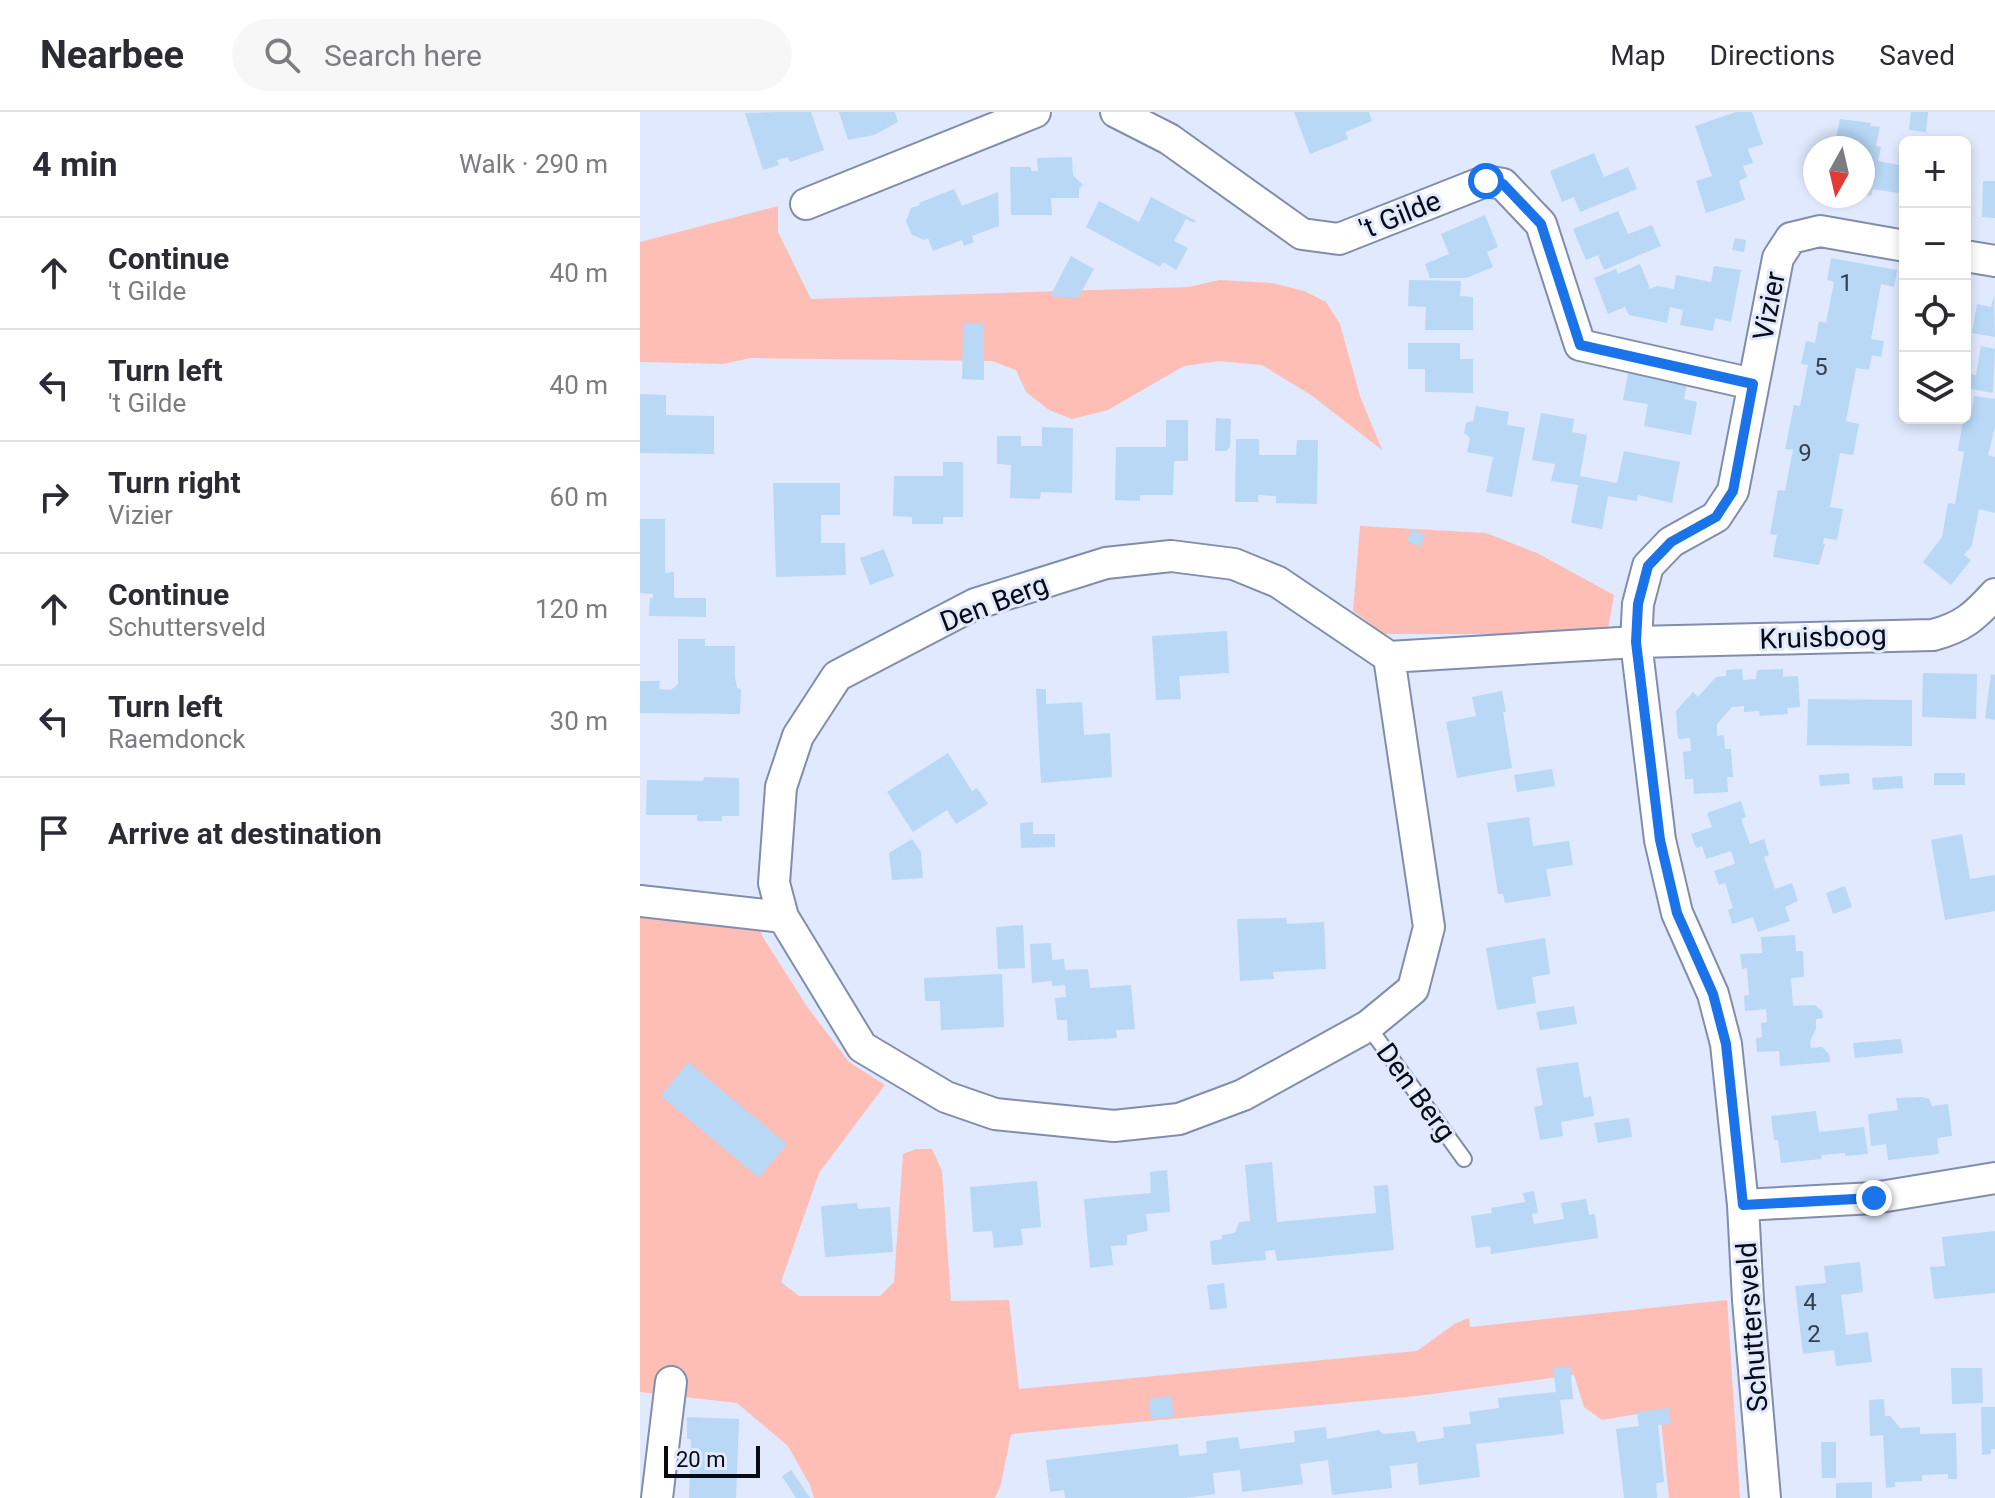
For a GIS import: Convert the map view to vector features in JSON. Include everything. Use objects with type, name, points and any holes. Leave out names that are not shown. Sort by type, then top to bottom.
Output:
[{"type":"street","points":[[806,204],[1035,112]]},
{"type":"street","name":"'t Gilde","points":[[1116,112],[1169,139],[1302,234],[1339,239],[1486,181],[1503,184],[1541,224],[1580,345],[1753,384]]},
{"type":"street","name":"Vizier","points":[[1636,642],[1638,604],[1648,566],[1671,542],[1716,517],[1733,491],[1778,258],[1791,238],[1820,231],[1899,245]]},
{"type":"street","points":[[1971,257],[1995,261]]},
{"type":"street","name":"Den Berg","points":[[1171,556],[1234,564],[1278,582],[1389,657],[1429,927],[1413,989],[1368,1026],[1243,1095],[1179,1119],[1114,1126],[995,1114],[946,1097],[862,1047],[783,917],[774,883],[781,787],[798,736],[837,676],[975,604],[1106,563],[1171,556]]},
{"type":"street","name":"Kruisboog","points":[[1636,642],[1933,635],[1957,629],[1995,594]]},
{"type":"street","points":[[1389,657],[1636,642]]},
{"type":"street","name":"Schuttersveld","points":[[1636,642],[1660,840],[1677,913],[1713,994],[1726,1044],[1743,1205],[1765,1498]]},
{"type":"street","points":[[640,901],[783,917]]},
{"type":"street","points":[[1743,1205],[1874,1198],[1995,1178]]},
{"type":"street","points":[[657,1498],[671,1382]]},
{"type":"lane","name":"Den Berg","points":[[1368,1026],[1464,1159]]},
{"type":"shaded area","points":[[778,206],[778,232],[811,299],[1189,287],[1219,280],[1272,283],[1304,291],[1326,302],[1340,324],[1360,396],[1382,450],[1311,395],[1262,365],[1219,361],[1184,366],[1108,410],[1072,419],[1049,410],[1026,392],[1016,370],[992,361],[751,358],[723,364],[640,362],[640,242]]},
{"type":"shaded area","points":[[1360,526],[1486,533],[1537,553],[1614,595],[1607,634],[1384,634],[1353,611]]},
{"type":"shaded area","points":[[640,907],[750,911],[808,1008],[849,1062],[885,1085],[819,1173],[781,1282],[799,1296],[880,1296],[894,1282],[903,1154],[916,1149],[932,1149],[942,1171],[951,1301],[1009,1300],[1019,1389],[1417,1351],[1456,1323],[1469,1318],[1470,1327],[1727,1300],[1740,1498],[1669,1498],[1660,1410],[1602,1420],[1584,1407],[1574,1375],[1417,1396],[1011,1434],[1001,1484],[995,1498],[814,1498],[788,1446],[737,1403],[640,1392]]},
{"type":"building","points":[[811,112],[824,150],[790,162],[788,157],[777,160],[779,165],[763,170],[745,113]]},
{"type":"building","points":[[839,112],[895,112],[898,122],[874,135],[848,140]]},
{"type":"building","points":[[1294,112],[1369,112],[1372,121],[1345,132],[1348,139],[1310,154]]},
{"type":"building","points":[[1736,112],[1752,112],[1763,144],[1748,149],[1753,163],[1743,166],[1747,177],[1739,181],[1745,200],[1706,213],[1696,181],[1712,176],[1695,126]]},
{"type":"building","points":[[1911,112],[1928,112],[1926,132],[1909,130]]},
{"type":"building","points":[[1840,119],[1880,127],[1876,146],[1881,147],[1878,161],[1899,165],[1898,193],[1875,189],[1875,136],[1836,136]]},
{"type":"building","points":[[1594,153],[1604,177],[1628,167],[1637,189],[1580,212],[1574,197],[1562,202],[1550,171]]},
{"type":"building","points":[[1072,157],[1073,175],[1083,185],[1079,189],[1079,198],[1051,198],[1052,215],[1011,215],[1010,167],[1031,167],[1031,171],[1038,171],[1037,158]]},
{"type":"building","points":[[1983,181],[1995,181],[1995,218],[1982,217]]},
{"type":"building","points":[[954,189],[962,206],[998,192],[999,226],[972,236],[974,242],[964,246],[962,240],[933,251],[928,238],[924,240],[912,235],[906,221],[911,208]]},
{"type":"building","points":[[1151,197],[1196,221],[1186,219],[1174,241],[1188,248],[1176,270],[1163,262],[1160,267],[1086,227],[1099,201],[1139,222]]},
{"type":"building","points":[[1618,211],[1628,234],[1652,225],[1661,246],[1604,270],[1598,255],[1586,260],[1573,229]]},
{"type":"building","points":[[1485,215],[1498,247],[1487,252],[1493,267],[1466,278],[1430,278],[1425,264],[1449,254],[1441,234]]},
{"type":"building","points":[[1735,238],[1746,240],[1744,252],[1732,250]]},
{"type":"building","points":[[1071,256],[1094,269],[1078,298],[1050,296]]},
{"type":"building","points":[[1831,258],[1897,270],[1894,287],[1881,284],[1871,339],[1884,341],[1881,357],[1872,355],[1869,370],[1856,368],[1846,421],[1859,424],[1856,440],[1853,455],[1840,453],[1830,507],[1843,509],[1837,540],[1824,538],[1819,565],[1773,557],[1777,535],[1770,534],[1778,490],[1785,491],[1793,450],[1785,449],[1794,405],[1800,406],[1808,365],[1801,364],[1806,341],[1815,343],[1819,321],[1826,323],[1834,282],[1827,280]]},
{"type":"building","points":[[1640,264],[1650,289],[1657,286],[1674,289],[1676,275],[1711,282],[1714,266],[1741,270],[1731,322],[1715,318],[1713,331],[1680,325],[1683,310],[1670,307],[1667,323],[1629,315],[1625,307],[1608,314],[1594,278],[1616,269],[1618,274]]},
{"type":"building","points":[[1409,280],[1461,281],[1460,296],[1473,297],[1473,330],[1425,330],[1426,307],[1408,306]]},
{"type":"building","points":[[1994,296],[1995,337],[1972,333],[1977,304],[1991,307]]},
{"type":"building","points":[[963,324],[984,324],[984,380],[962,379]]},
{"type":"building","points":[[1408,343],[1460,343],[1460,359],[1473,359],[1473,393],[1425,392],[1425,369],[1408,369]]},
{"type":"building","points":[[1981,346],[1995,349],[1993,393],[1971,389],[1971,374],[1976,375]]},
{"type":"building","points":[[1628,373],[1687,384],[1684,399],[1697,402],[1691,435],[1644,426],[1648,404],[1623,400]]},
{"type":"building","points":[[640,394],[666,395],[666,415],[714,416],[714,454],[640,453]]},
{"type":"building","points":[[1974,396],[1995,399],[1995,427],[1988,455],[1995,457],[1995,513],[1979,509],[1972,545],[1964,555],[1971,560],[1951,585],[1923,562],[1942,537],[1948,503],[1955,504],[1964,452],[1958,451],[1962,424],[1971,424]]},
{"type":"building","points":[[1476,406],[1509,412],[1507,425],[1525,428],[1512,497],[1486,492],[1493,457],[1467,452],[1470,438],[1464,433],[1466,423],[1473,421]]},
{"type":"building","points":[[1541,413],[1574,419],[1572,432],[1587,435],[1580,476],[1617,483],[1624,451],[1680,462],[1672,503],[1638,495],[1637,501],[1608,496],[1602,529],[1571,523],[1578,485],[1551,481],[1555,464],[1532,460]]},
{"type":"building","points":[[1216,418],[1231,419],[1230,447],[1226,451],[1215,451]]},
{"type":"building","points":[[1166,420],[1188,420],[1188,461],[1174,461],[1173,495],[1140,495],[1140,501],[1115,500],[1116,447],[1166,447]]},
{"type":"building","points":[[1042,427],[1073,428],[1072,493],[1041,492],[1040,499],[1010,498],[1011,465],[997,464],[997,436],[1021,436],[1021,446],[1042,446]]},
{"type":"building","points":[[1236,439],[1259,439],[1259,455],[1296,455],[1297,440],[1318,440],[1317,504],[1276,503],[1276,496],[1258,495],[1258,502],[1235,502]]},
{"type":"building","points":[[943,462],[963,462],[963,517],[943,517],[943,524],[912,524],[912,517],[893,516],[894,476],[943,476]]},
{"type":"building","points":[[773,483],[840,483],[840,515],[821,515],[821,543],[845,543],[846,575],[776,577]]},
{"type":"building","points":[[640,519],[665,519],[665,573],[674,572],[674,598],[706,598],[706,617],[649,616],[653,594],[640,593]]},
{"type":"building","points":[[1412,529],[1425,535],[1420,547],[1407,541]]},
{"type":"building","points":[[884,549],[894,576],[870,585],[860,558]]},
{"type":"building","points":[[1227,631],[1229,673],[1179,676],[1181,699],[1156,700],[1152,636]]},
{"type":"building","points":[[678,639],[705,639],[705,646],[735,646],[735,677],[737,688],[741,689],[740,714],[640,713],[640,681],[660,681],[659,689],[671,690],[678,684]]},
{"type":"building","points":[[1742,669],[1743,680],[1756,679],[1757,670],[1783,669],[1783,677],[1798,676],[1800,707],[1787,708],[1788,714],[1760,716],[1759,711],[1744,712],[1744,706],[1732,707],[1717,724],[1717,736],[1724,735],[1725,749],[1731,749],[1733,777],[1727,777],[1728,792],[1694,794],[1693,779],[1685,779],[1683,752],[1691,751],[1690,738],[1678,739],[1676,711],[1693,692],[1698,697],[1716,677],[1726,676],[1726,670]]},
{"type":"building","points":[[1923,673],[1977,674],[1976,719],[1922,717]]},
{"type":"building","points":[[1991,674],[1995,675],[1995,720],[1985,718]]},
{"type":"building","points":[[1036,689],[1046,689],[1046,704],[1082,702],[1084,735],[1110,733],[1112,777],[1041,783]]},
{"type":"building","points":[[1502,691],[1512,768],[1457,778],[1446,722],[1476,716],[1472,697]]},
{"type":"building","points":[[1808,699],[1912,700],[1912,746],[1807,745]]},
{"type":"building","points":[[948,753],[972,791],[977,788],[988,804],[956,824],[947,810],[913,832],[887,792]]},
{"type":"building","points":[[1552,769],[1555,786],[1517,792],[1514,775]]},
{"type":"building","points":[[1849,773],[1850,784],[1820,786],[1819,775]]},
{"type":"building","points":[[1934,773],[1965,773],[1965,785],[1934,785]]},
{"type":"building","points":[[1902,776],[1903,788],[1873,790],[1872,778]]},
{"type":"building","points":[[704,777],[739,778],[739,816],[722,816],[722,821],[697,821],[697,815],[646,815],[647,780],[703,781]]},
{"type":"building","points":[[1741,801],[1746,817],[1741,819],[1750,844],[1764,839],[1769,855],[1764,857],[1775,889],[1792,883],[1798,901],[1785,907],[1790,921],[1758,932],[1753,917],[1732,924],[1728,910],[1733,908],[1725,883],[1719,885],[1714,871],[1735,864],[1731,851],[1706,859],[1702,846],[1696,848],[1691,834],[1712,827],[1707,813]]},
{"type":"building","points":[[1529,817],[1533,846],[1569,841],[1573,865],[1546,869],[1551,896],[1505,903],[1503,894],[1498,894],[1487,823]]},
{"type":"building","points":[[1033,822],[1033,834],[1055,834],[1055,847],[1021,848],[1020,823]]},
{"type":"building","points":[[1962,834],[1970,879],[1995,875],[1995,911],[1945,920],[1931,840]]},
{"type":"building","points":[[912,839],[921,852],[923,878],[892,880],[889,853]]},
{"type":"building","points":[[1845,886],[1852,907],[1833,914],[1826,893]]},
{"type":"building","points":[[1286,918],[1287,924],[1324,922],[1326,969],[1273,972],[1274,979],[1240,981],[1237,919]]},
{"type":"building","points":[[1023,925],[1025,968],[998,969],[996,927]]},
{"type":"building","points":[[1795,935],[1796,951],[1803,951],[1804,977],[1791,978],[1793,1006],[1815,1005],[1822,1011],[1823,1018],[1816,1019],[1810,1042],[1811,1048],[1822,1047],[1829,1054],[1830,1062],[1780,1066],[1779,1051],[1757,1052],[1756,1038],[1762,1037],[1761,1023],[1767,1022],[1766,1009],[1745,1011],[1744,996],[1749,995],[1747,968],[1742,969],[1740,954],[1762,953],[1761,937]]},
{"type":"building","points":[[1545,938],[1550,974],[1532,977],[1536,1003],[1497,1010],[1486,948]]},
{"type":"building","points":[[1051,943],[1052,960],[1064,959],[1065,970],[1088,969],[1090,988],[1131,985],[1135,1029],[1116,1030],[1117,1038],[1068,1041],[1067,1020],[1057,1020],[1055,998],[1066,997],[1065,985],[1052,986],[1052,981],[1032,983],[1030,944]]},
{"type":"building","points":[[1002,974],[1004,1027],[941,1030],[940,1001],[925,1001],[924,978]]},
{"type":"building","points":[[1574,1006],[1577,1024],[1540,1030],[1536,1012]]},
{"type":"building","points":[[1901,1039],[1903,1053],[1855,1058],[1853,1043]]},
{"type":"building","points":[[688,1062],[787,1144],[759,1178],[661,1096]]},
{"type":"building","points":[[1578,1062],[1584,1098],[1591,1096],[1594,1116],[1561,1122],[1563,1136],[1540,1140],[1534,1107],[1543,1105],[1536,1068]]},
{"type":"building","points":[[1896,1098],[1929,1099],[1932,1106],[1948,1104],[1952,1136],[1937,1138],[1939,1154],[1888,1160],[1886,1144],[1871,1146],[1868,1114],[1898,1110]]},
{"type":"building","points":[[1816,1111],[1819,1132],[1864,1127],[1868,1154],[1821,1155],[1822,1159],[1781,1163],[1771,1116]]},
{"type":"building","points":[[1629,1118],[1632,1137],[1598,1143],[1594,1123]]},
{"type":"building","points":[[1272,1162],[1277,1222],[1376,1213],[1374,1186],[1388,1185],[1394,1250],[1277,1261],[1275,1250],[1265,1251],[1266,1260],[1212,1265],[1210,1241],[1235,1233],[1239,1222],[1250,1221],[1245,1165]]},
{"type":"building","points":[[1167,1170],[1170,1212],[1146,1214],[1148,1231],[1127,1235],[1127,1245],[1111,1246],[1113,1265],[1090,1268],[1084,1199],[1151,1193],[1150,1172]]},
{"type":"building","points":[[1037,1181],[1041,1227],[1021,1229],[1023,1245],[994,1248],[992,1231],[973,1232],[970,1187]]},
{"type":"building","points":[[1534,1191],[1538,1213],[1532,1214],[1534,1224],[1564,1219],[1561,1203],[1586,1199],[1589,1215],[1595,1214],[1598,1238],[1491,1254],[1490,1246],[1476,1248],[1471,1216],[1492,1213],[1491,1208],[1525,1202],[1523,1193]]},
{"type":"building","points":[[857,1203],[858,1209],[890,1207],[893,1252],[825,1257],[821,1206]]},
{"type":"building","points":[[1995,1231],[1995,1293],[1934,1299],[1930,1267],[1945,1266],[1942,1237]]},
{"type":"building","points":[[1860,1262],[1863,1292],[1841,1295],[1846,1335],[1868,1332],[1872,1362],[1836,1366],[1834,1350],[1803,1354],[1795,1286],[1826,1283],[1824,1266]]},
{"type":"building","points":[[1224,1283],[1227,1308],[1210,1310],[1207,1285]]},
{"type":"building","points":[[1570,1366],[1573,1399],[1560,1400],[1564,1434],[1476,1444],[1480,1477],[1419,1485],[1417,1463],[1390,1466],[1392,1488],[1332,1495],[1328,1460],[1300,1464],[1303,1484],[1242,1492],[1240,1470],[1213,1473],[1215,1494],[1185,1498],[1065,1498],[1064,1490],[1050,1492],[1046,1460],[1178,1444],[1179,1456],[1207,1453],[1206,1441],[1238,1437],[1240,1449],[1295,1442],[1294,1431],[1326,1427],[1327,1439],[1379,1430],[1383,1434],[1415,1431],[1417,1442],[1444,1438],[1443,1427],[1471,1424],[1469,1412],[1499,1408],[1498,1398],[1556,1392],[1553,1368]]},
{"type":"building","points":[[1951,1368],[1982,1368],[1983,1403],[1952,1404]]},
{"type":"building","points":[[1171,1396],[1174,1417],[1151,1419],[1149,1398]]},
{"type":"building","points":[[1884,1399],[1885,1416],[1890,1416],[1900,1428],[1920,1427],[1920,1434],[1956,1433],[1957,1479],[1948,1479],[1948,1474],[1922,1475],[1922,1481],[1895,1482],[1895,1487],[1886,1488],[1883,1435],[1870,1436],[1869,1400]]},
{"type":"building","points":[[1981,1407],[1995,1407],[1995,1449],[1991,1449],[1991,1454],[1982,1455]]},
{"type":"building","points":[[1669,1408],[1671,1424],[1658,1425],[1664,1482],[1656,1483],[1657,1498],[1624,1498],[1616,1429],[1639,1426],[1637,1412]]},
{"type":"building","points":[[687,1417],[739,1419],[736,1498],[689,1498],[691,1439],[687,1439]]},
{"type":"building","points":[[1821,1442],[1836,1442],[1836,1478],[1822,1478]]},
{"type":"building","points":[[791,1470],[810,1498],[796,1498],[782,1476]]},
{"type":"building","points":[[1872,1482],[1872,1498],[1836,1498],[1836,1483]]},
{"type":"route","points":[[1486,181],[1503,184],[1541,224],[1580,345],[1753,384],[1733,491],[1716,517],[1671,542],[1648,566],[1638,604],[1636,642],[1660,840],[1677,913],[1713,994],[1726,1044],[1743,1205],[1874,1198]]}]
